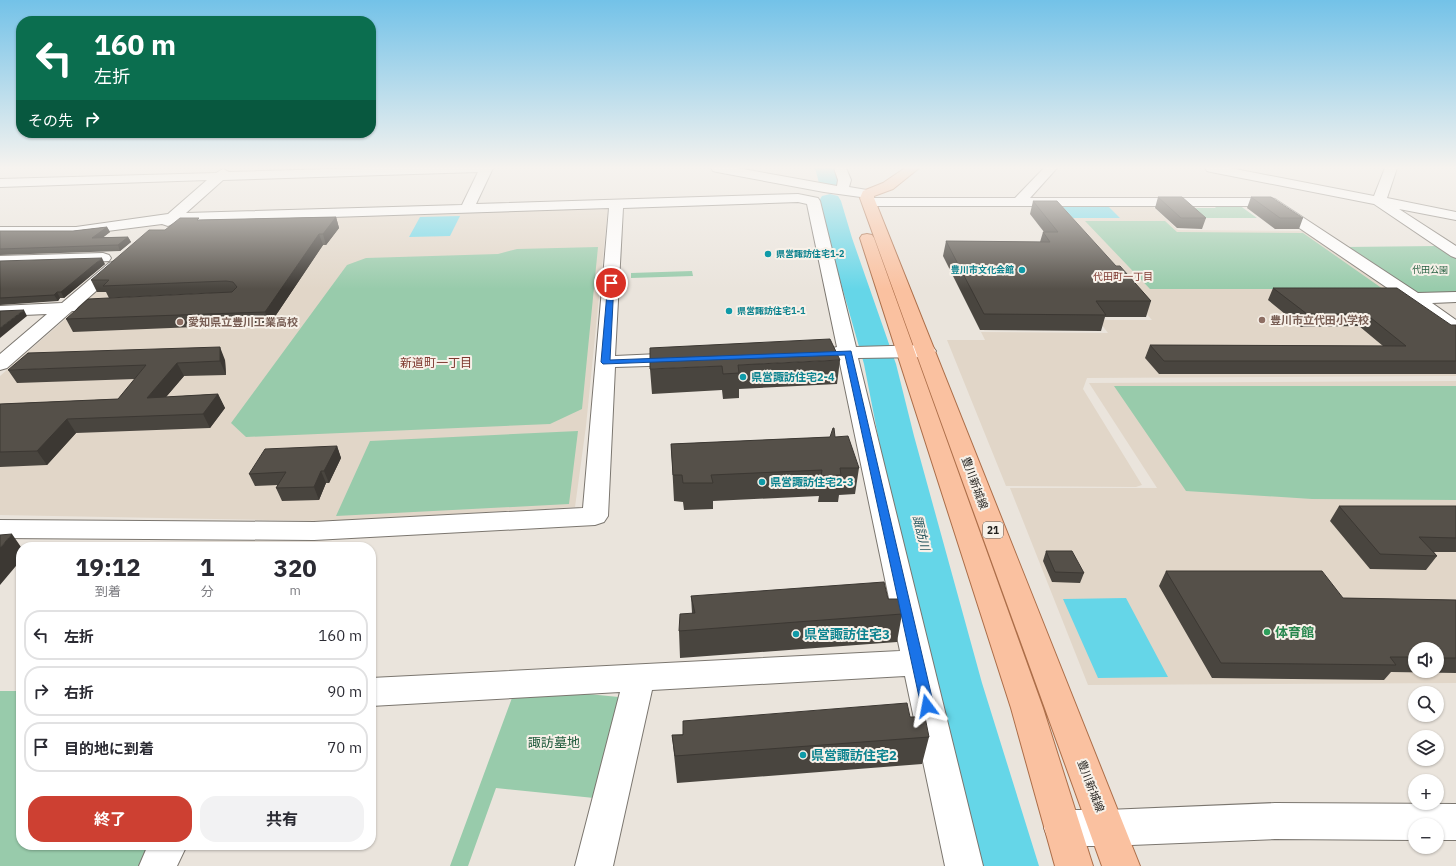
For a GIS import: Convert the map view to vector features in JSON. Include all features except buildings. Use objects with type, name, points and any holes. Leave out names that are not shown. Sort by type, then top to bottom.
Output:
[{"type":"main road","name":"豊川新城線","points":[[862,208],[1027,708],[1074,866]]},
{"type":"main road","name":"豊川新城線","points":[[908,351],[988,518],[1122,866]]},
{"type":"street","points":[[149,237],[183,208]]},
{"type":"street","points":[[0,231],[76,231],[172,218],[455,208]]},
{"type":"street","points":[[0,529],[310,539],[595,516],[616,208]]},
{"type":"street","points":[[815,208],[855,352],[917,663],[964,866]]},
{"type":"street","points":[[1280,208],[1414,298],[1456,329]]},
{"type":"street","points":[[1389,208],[1456,253]]},
{"type":"street","points":[[1414,208],[1456,216]]},
{"type":"street","points":[[1431,237],[1456,243]]},
{"type":"street","points":[[0,261],[125,257],[0,364]]},
{"type":"street","points":[[1414,298],[1456,297]]},
{"type":"street","points":[[0,311],[51,309],[94,304]]},
{"type":"street","points":[[817,354],[908,351]]},
{"type":"street","points":[[605,362],[700,358]]},
{"type":"street","points":[[376,692],[639,679],[917,663]]},
{"type":"street","points":[[594,866],[639,679]]},
{"type":"street","points":[[1062,828],[1107,828],[1274,821],[1456,822]]},
{"type":"street","points":[[158,866],[166,850]]},
{"type":"shaded area","points":[[558,208],[608,208],[586,426],[575,507],[327,521],[0,515],[0,376],[180,219]]},
{"type":"shaded area","points":[[1058,208],[1155,208],[1178,230],[1306,231],[1456,335],[1456,376],[1087,378],[1083,389],[1142,485],[1136,487],[1006,486],[947,340],[985,340],[981,332],[1108,333],[1098,320],[1152,320],[1072,230]]},
{"type":"shaded area","points":[[1456,381],[1456,683],[1088,685],[1010,488],[1157,488],[1089,383]]},
{"type":"green space","points":[[1181,208],[1244,208],[1257,218],[1193,218]]},
{"type":"green space","points":[[1085,221],[1165,221],[1177,232],[1303,233],[1383,289],[1150,289]]},
{"type":"green space","name":"代田公園","points":[[1437,246],[1456,258],[1456,294],[1421,295],[1345,247]]},
{"type":"green space","points":[[598,247],[582,409],[550,424],[246,437],[231,423],[347,265],[366,258],[498,254],[517,249]]},
{"type":"green space","points":[[692,271],[693,276],[631,278],[631,273]]},
{"type":"green space","points":[[1114,386],[1456,386],[1456,500],[1312,499],[1186,491]]},
{"type":"green space","points":[[578,431],[569,504],[336,516],[370,441]]},
{"type":"green space","name":"諏訪墓地","points":[[516,687],[629,698],[604,799],[496,788],[468,866],[450,866]]},
{"type":"green space","points":[[0,691],[16,691],[16,850],[148,850],[140,866],[0,866]]},
{"type":"water","points":[[1064,208],[1110,208],[1120,218],[1073,218]]},
{"type":"water","points":[[460,216],[450,236],[409,237],[420,217]]},
{"type":"water","points":[[1126,598],[1168,677],[1098,678],[1063,599]]},
{"type":"waterway","name":"諏訪川","points":[[832,208],[880,364],[896,436],[957,683],[1008,866]]},
{"type":"place","name":"県営諏訪住宅1-2","points":[[768,254]]},
{"type":"place","name":"豊川市文化会館","points":[[1022,270]]},
{"type":"place","name":"県営諏訪住宅1-1","points":[[729,311]]},
{"type":"place","name":"豊川市立代田小学校","points":[[1262,320]]},
{"type":"place","name":"愛知県立豊川工業高校","points":[[180,322]]},
{"type":"place","name":"県営諏訪住宅2-4","points":[[743,377]]},
{"type":"place","name":"県営諏訪住宅2-3","points":[[762,482]]},
{"type":"place","name":"体育館","points":[[1267,632]]},
{"type":"place","name":"県営諏訪住宅3","points":[[796,634]]},
{"type":"place","name":"県営諏訪住宅2","points":[[803,755]]},
{"type":"district","name":"代田町一丁目","points":[[1123,276]]},
{"type":"district","name":"新道町一丁目","points":[[436,363]]},
{"type":"route","points":[[611,283],[605,362],[848,352],[927,706]]}]
